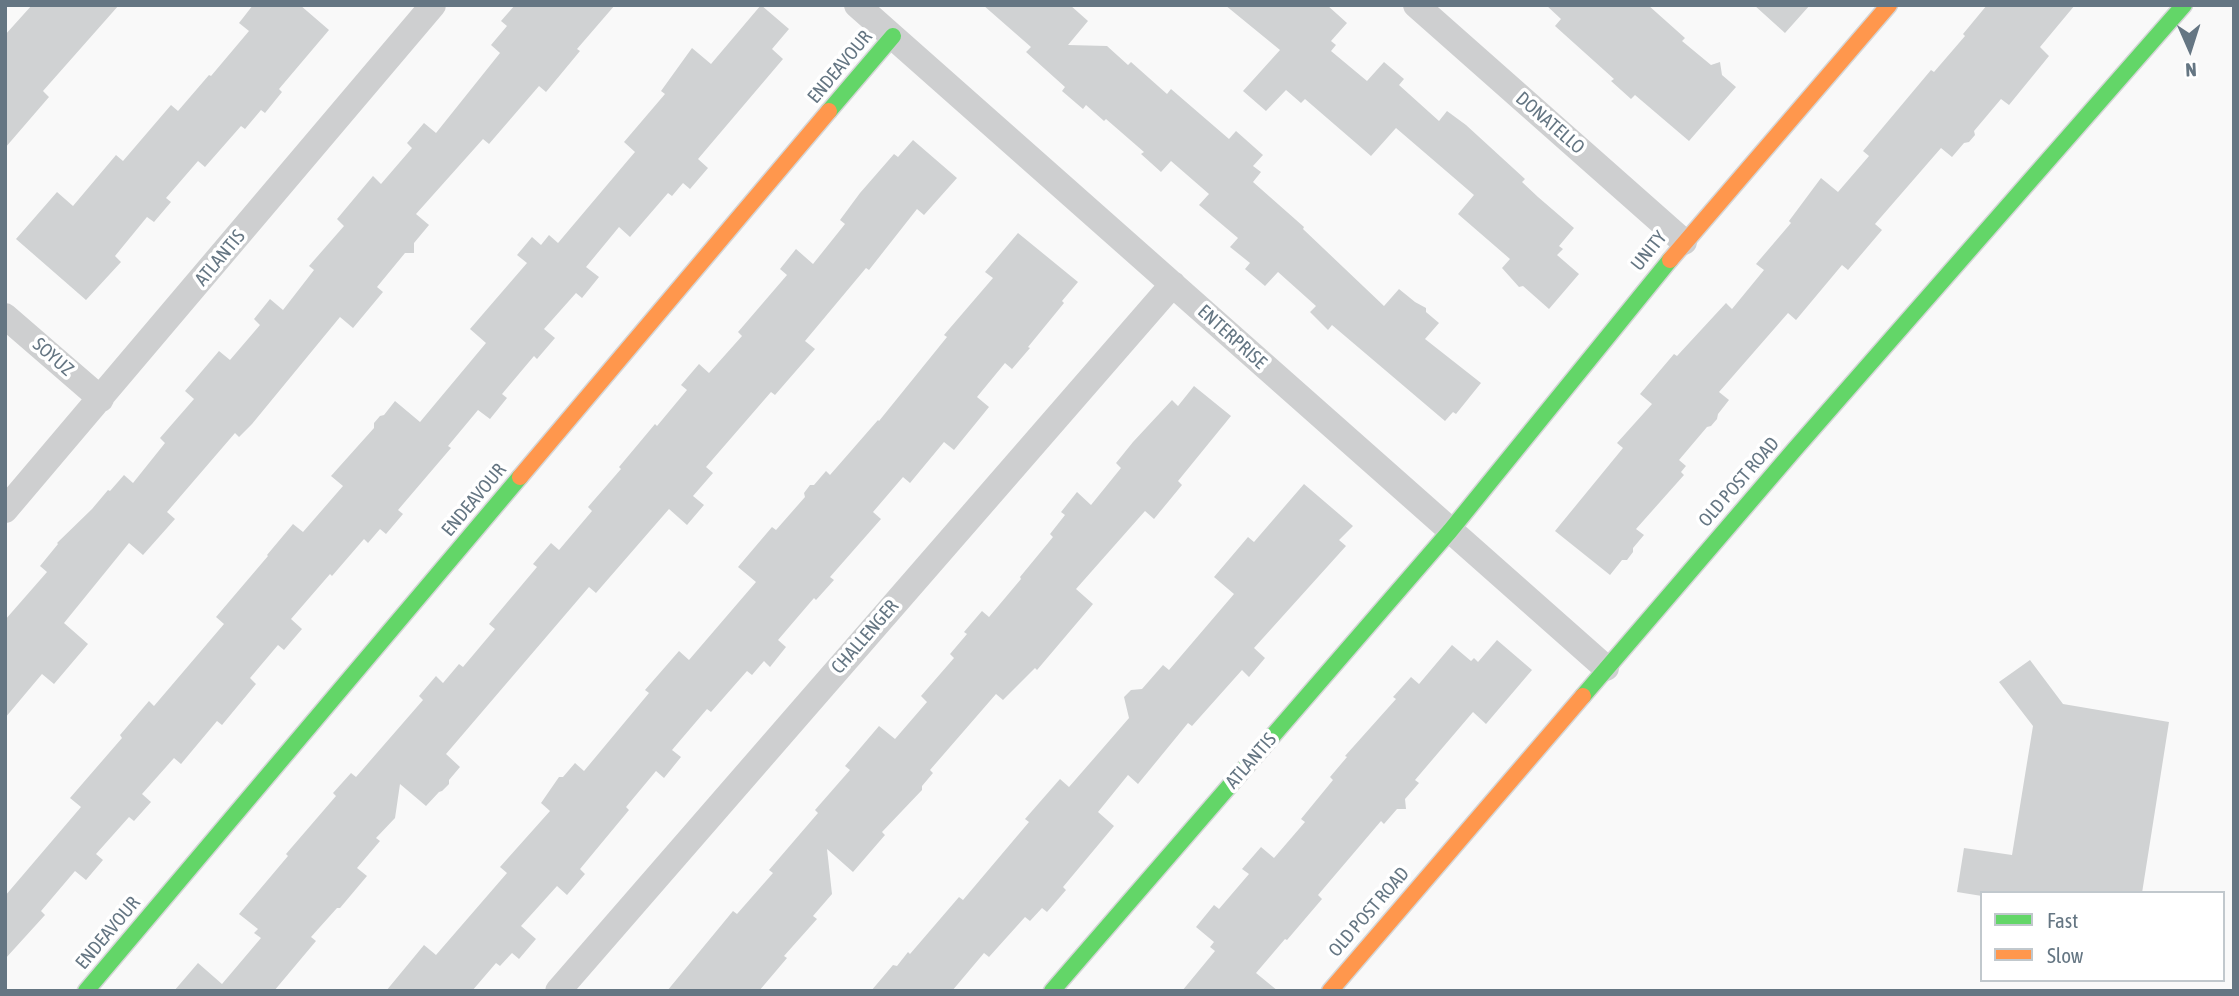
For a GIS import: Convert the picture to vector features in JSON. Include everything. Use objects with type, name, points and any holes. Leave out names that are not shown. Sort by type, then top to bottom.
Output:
[{"type":"street","name":"ATLANTIS","points":[[5,510],[433,5]]},
{"type":"street","name":"ENTERPRISE","points":[[858,5],[1606,668]]},
{"type":"street","name":"DONATELLO","points":[[1416,5],[1684,242]]},
{"type":"street","name":"UNITY","points":[[1450,531],[1684,242],[1889,5]]},
{"type":"street","name":"OLD POST ROAD","points":[[1330,991],[1606,668],[2184,5]]},
{"type":"street","name":"ENDEAVOUR","points":[[86,991],[893,36]]},
{"type":"street","name":"CHALLENGER","points":[[558,991],[1173,284]]},
{"type":"street","name":"SOYUZ","points":[[5,316],[101,399]]},
{"type":"street","name":"ATLANTIS","points":[[1052,991],[1450,531]]},
{"type":"building","points":[[32,5],[119,5],[43,91],[49,97],[5,148],[5,35]]},
{"type":"building","points":[[253,5],[300,5],[329,30],[279,89],[282,92],[265,113],[261,110],[245,129],[241,126],[205,167],[198,161],[166,198],[171,202],[154,222],[147,217],[115,256],[121,262],[86,300],[16,239],[57,192],[73,206],[116,155],[123,161],[171,105],[178,111],[249,31],[239,23]]},
{"type":"building","points":[[515,5],[615,5],[577,49],[580,51],[546,92],[539,86],[489,144],[483,139],[416,214],[429,225],[414,243],[414,253],[405,253],[377,287],[383,292],[353,328],[340,317],[252,424],[239,437],[235,433],[167,512],[175,519],[143,555],[129,543],[64,623],[88,644],[54,684],[42,674],[5,718],[5,620],[47,572],[40,566],[57,543],[124,475],[133,483],[165,443],[160,438],[194,399],[185,391],[219,351],[230,360],[260,325],[254,319],[270,299],[283,310],[314,270],[309,266],[344,226],[337,219],[373,176],[381,184],[412,148],[407,143],[424,123],[436,133],[500,53],[491,45],[507,26],[501,21]]},
{"type":"building","points":[[761,5],[789,29],[772,49],[783,59],[698,159],[708,168],[690,189],[683,183],[672,196],[668,193],[630,237],[619,227],[586,267],[599,277],[582,298],[576,293],[544,329],[555,338],[537,359],[534,356],[502,394],[507,398],[490,419],[478,410],[448,446],[451,448],[398,510],[403,514],[386,534],[380,529],[368,543],[364,539],[332,576],[330,574],[291,619],[302,629],[284,650],[278,645],[250,678],[256,684],[222,725],[217,721],[181,764],[174,758],[142,794],[151,802],[134,821],[129,817],[96,854],[103,860],[86,880],[75,871],[41,911],[45,915],[5,959],[5,896],[81,807],[70,798],[122,738],[120,735],[149,701],[154,706],[224,624],[216,617],[293,524],[303,532],[343,486],[331,476],[374,428],[374,423],[380,416],[384,415],[395,401],[420,422],[486,343],[470,329],[527,263],[517,255],[532,237],[541,245],[549,235],[558,243],[635,152],[624,142],[665,94],[661,91],[692,48],[711,64]]},
{"type":"building","points":[[983,5],[1070,5],[1088,21],[1068,45],[1107,46],[1128,65],[1131,62],[1167,94],[1171,89],[1229,139],[1236,131],[1263,155],[1253,166],[1261,172],[1253,182],[1304,227],[1303,229],[1384,306],[1399,289],[1426,308],[1426,312],[1439,323],[1425,339],[1481,383],[1456,414],[1453,412],[1445,421],[1332,325],[1328,330],[1310,312],[1316,306],[1278,272],[1265,286],[1245,269],[1250,263],[1230,247],[1238,238],[1199,205],[1209,194],[1171,161],[1161,172],[1141,154],[1144,152],[1106,119],[1104,121],[1086,105],[1083,109],[1062,91],[1065,87],[1026,52],[1031,47]]},
{"type":"building","points":[[1225,5],[1327,5],[1347,23],[1331,41],[1336,45],[1331,51],[1367,81],[1384,62],[1404,79],[1399,85],[1439,121],[1447,111],[1466,125],[1525,179],[1522,182],[1574,228],[1559,246],[1563,249],[1557,255],[1579,274],[1549,309],[1523,286],[1519,287],[1502,268],[1510,259],[1458,214],[1474,195],[1396,128],[1371,156],[1305,99],[1301,103],[1286,90],[1266,111],[1243,91],[1280,50]]},
{"type":"building","points":[[1546,5],[1648,5],[1685,38],[1682,41],[1711,65],[1720,62],[1722,75],[1736,87],[1689,141],[1635,95],[1631,99],[1611,81],[1614,79],[1555,26],[1561,19]]},
{"type":"building","points":[[1754,5],[1810,5],[1785,33]]},
{"type":"building","points":[[1987,5],[2075,5],[2040,47],[2049,56],[2009,105],[2001,99],[1974,131],[1975,135],[1952,157],[1941,148],[1875,224],[1882,230],[1848,270],[1842,265],[1796,320],[1788,313],[1719,392],[1729,400],[1717,419],[1679,460],[1686,466],[1681,472],[1684,475],[1636,529],[1644,535],[1627,560],[1622,560],[1610,575],[1555,531],[1623,448],[1617,443],[1652,404],[1640,394],[1674,354],[1677,356],[1726,303],[1732,309],[1764,270],[1756,264],[1791,223],[1789,221],[1821,178],[1838,192],[1869,156],[1863,151],[1931,70],[1934,72],[1965,36],[1963,34]]},
{"type":"building","points":[[913,140],[957,178],[924,215],[917,209],[869,270],[866,268],[805,341],[815,349],[775,395],[771,392],[706,467],[713,473],[693,496],[704,505],[687,525],[669,509],[596,593],[589,587],[446,754],[460,767],[449,780],[449,784],[426,806],[400,784],[395,818],[376,838],[380,841],[357,868],[367,876],[311,937],[316,941],[274,991],[174,991],[198,963],[222,984],[261,938],[254,933],[258,929],[239,914],[336,796],[333,793],[351,773],[356,777],[423,700],[419,696],[436,676],[443,683],[459,664],[463,667],[495,629],[489,624],[537,567],[533,564],[551,543],[559,550],[592,511],[588,507],[621,469],[619,467],[687,390],[681,385],[699,364],[709,373],[742,336],[738,332],[787,275],[780,269],[796,249],[813,264],[845,224],[840,220],[860,193],[894,154],[898,157]]},
{"type":"building","points":[[1018,233],[1078,282],[1012,369],[1005,363],[977,397],[989,407],[954,450],[944,442],[910,483],[903,477],[873,512],[881,519],[830,577],[834,580],[816,600],[814,598],[778,640],[786,647],[770,667],[764,661],[752,675],[747,671],[711,712],[707,709],[672,750],[681,757],[664,778],[656,771],[626,807],[629,810],[580,869],[585,874],[567,895],[557,886],[521,926],[536,939],[519,959],[512,953],[500,966],[496,963],[472,991],[386,991],[424,945],[436,955],[507,873],[500,867],[550,811],[541,803],[559,777],[563,777],[575,763],[584,771],[649,693],[645,690],[679,651],[689,660],[756,582],[738,567],[772,527],[776,530],[805,497],[804,493],[810,485],[814,485],[826,471],[830,475],[879,421],[947,337],[944,335],[993,278],[985,272]]},
{"type":"building","points":[[1194,386],[1231,416],[1178,481],[1182,485],[1154,519],[1145,511],[1076,589],[1093,604],[1037,670],[1035,668],[1003,700],[996,694],[930,770],[933,773],[922,786],[922,790],[882,832],[885,835],[853,872],[827,849],[832,894],[813,916],[817,919],[784,956],[787,958],[759,991],[667,991],[733,911],[737,914],[773,873],[769,870],[818,813],[815,810],[850,770],[845,766],[879,726],[895,739],[927,702],[921,696],[954,658],[950,654],[967,634],[964,632],[982,611],[989,617],[1021,579],[1053,537],[1050,534],[1065,515],[1061,512],[1077,492],[1091,505],[1121,468],[1116,463],[1133,442],[1172,400],[1178,406]]},
{"type":"building","points":[[1304,484],[1353,526],[1339,540],[1346,546],[1254,648],[1265,658],[1249,677],[1242,670],[1192,726],[1188,723],[1138,784],[1128,775],[1098,812],[1114,826],[1063,887],[1066,890],[1047,912],[1042,908],[1030,921],[1025,917],[989,957],[984,953],[952,991],[871,991],[893,965],[897,966],[908,952],[910,954],[959,897],[963,900],[1029,822],[1025,819],[1060,779],[1069,787],[1129,718],[1124,697],[1131,690],[1142,689],[1163,665],[1169,670],[1234,594],[1214,577],[1248,537],[1254,542]]},
{"type":"building","points":[[1497,640],[1532,670],[1486,724],[1473,712],[1415,780],[1419,783],[1405,799],[1406,809],[1397,809],[1384,824],[1381,821],[1318,895],[1322,899],[1256,973],[1278,991],[1182,991],[1215,951],[1210,947],[1214,942],[1196,927],[1214,905],[1219,909],[1249,874],[1242,869],[1261,847],[1274,858],[1305,822],[1301,819],[1333,780],[1330,777],[1347,757],[1345,756],[1396,699],[1393,697],[1411,677],[1419,684],[1452,645],[1471,661],[1474,658],[1478,662]]},
{"type":"building","points":[[2030,660],[2063,704],[2169,722],[2142,891],[1980,891],[1980,896],[1957,892],[1964,848],[2012,855],[2033,726],[1999,682]]},
{"type":"traffic: fast","points":[[1583,696],[1795,449],[2184,5]]},
{"type":"traffic: fast","points":[[829,111],[893,36]]},
{"type":"traffic: fast","points":[[1052,991],[1450,531],[1670,260]]},
{"type":"traffic: fast","points":[[86,991],[520,477]]},
{"type":"traffic: slow","points":[[1670,260],[1889,5]]},
{"type":"traffic: slow","points":[[520,477],[829,111]]},
{"type":"traffic: slow","points":[[1330,991],[1583,696]]}]
